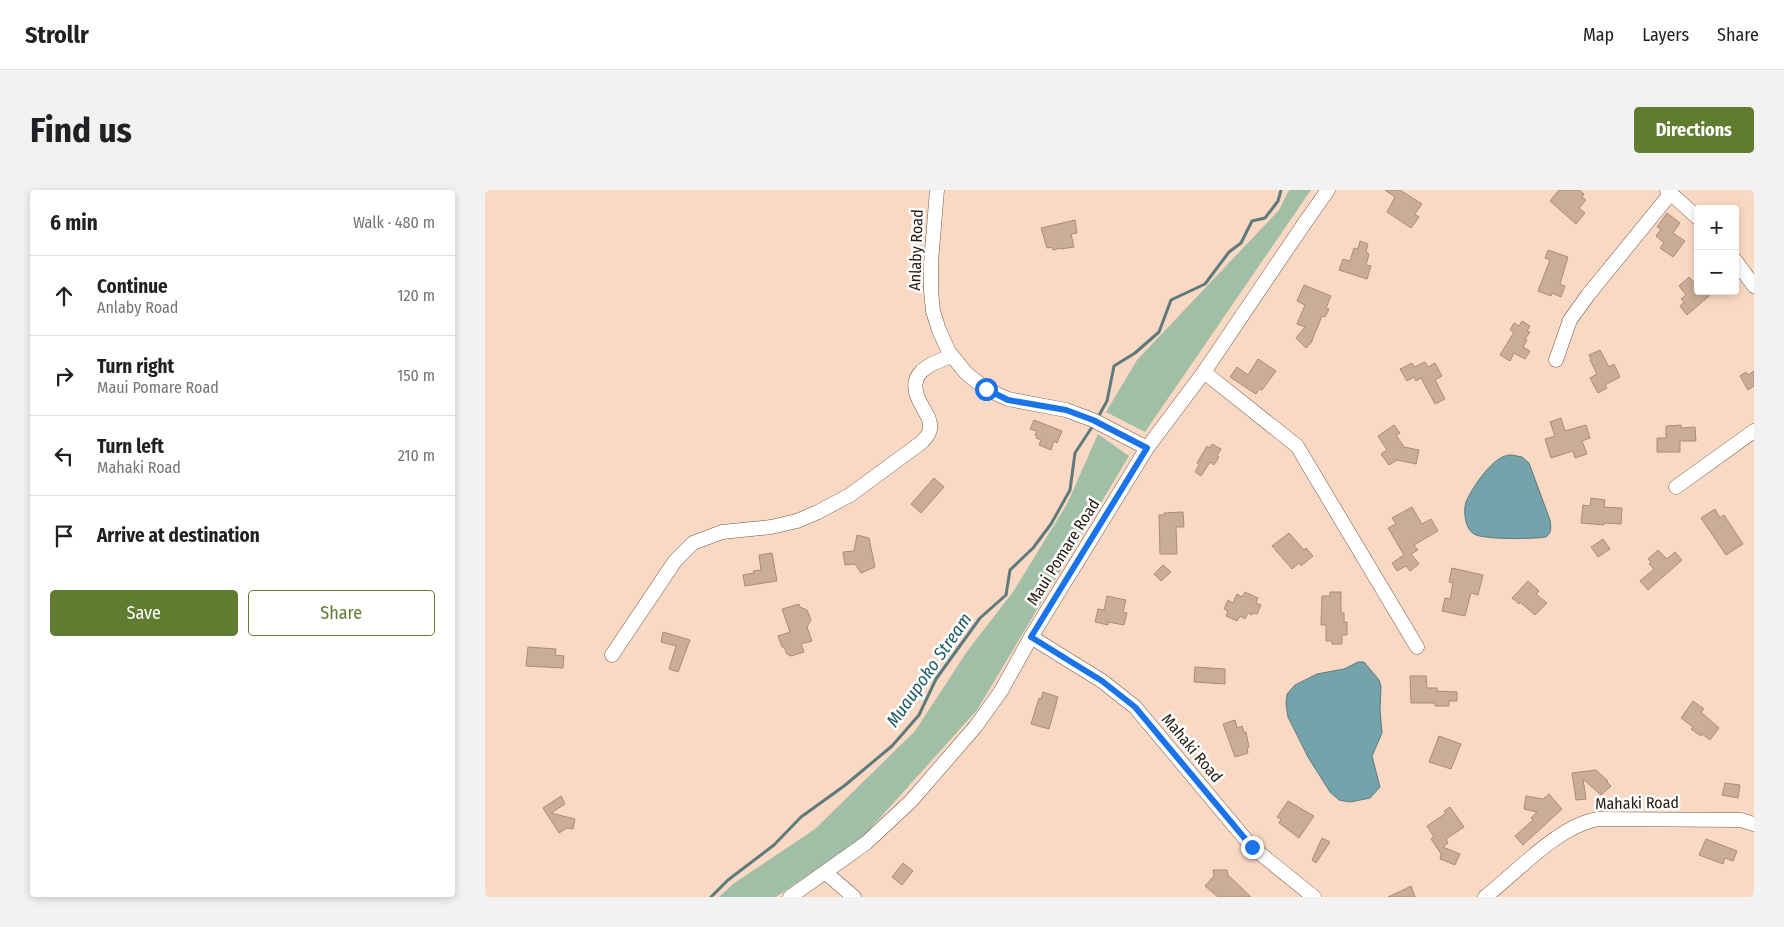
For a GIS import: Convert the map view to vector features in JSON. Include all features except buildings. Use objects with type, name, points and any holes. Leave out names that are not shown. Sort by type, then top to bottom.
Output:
[{"type":"street","name":"Anlaby Road","points":[[937,190],[931,263],[931,290],[933,311],[939,330],[952,356],[966,373],[986,389],[1008,400],[1066,410],[1093,420],[1147,448]]},
{"type":"street","name":"Maui Pomare Road","points":[[790,897],[866,843],[911,801],[976,726],[1001,692],[1031,637],[1147,448],[1204,372],[1328,190]]},
{"type":"street","points":[[1556,360],[1571,320],[1588,295],[1669,192],[1694,214]]},
{"type":"street","points":[[1749,270],[1754,286]]},
{"type":"street","points":[[613,655],[675,561],[693,544],[722,532],[771,527],[797,521],[818,512],[850,496],[922,442],[930,431],[930,418],[916,394],[916,381],[920,372],[925,367],[952,356]]},
{"type":"street","points":[[1204,372],[1297,446],[1417,647]]},
{"type":"street","points":[[1676,487],[1754,430]]},
{"type":"street","name":"Mahaki Road","points":[[1031,637],[1102,681],[1135,707],[1252,847],[1313,897]]},
{"type":"street","name":"Mahaki Road","points":[[1486,896],[1553,841],[1585,821],[1598,819],[1741,820],[1754,824]]},
{"type":"street","points":[[826,873],[854,897]]},
{"type":"green space","points":[[1289,190],[1311,190],[1145,432],[1106,412],[1137,360],[1279,210]]},
{"type":"green space","points":[[1098,434],[1129,456],[977,710],[861,839],[776,897],[719,897],[733,884],[815,829],[915,731],[968,650],[1013,592],[1067,504]]},
{"type":"water","points":[[1505,456],[1522,457],[1529,463],[1550,520],[1551,527],[1546,537],[1509,538],[1479,536],[1471,532],[1467,524],[1465,506],[1477,483],[1493,463]]},
{"type":"water","points":[[1358,662],[1364,662],[1379,680],[1381,686],[1380,710],[1382,733],[1372,756],[1380,787],[1370,798],[1350,802],[1339,800],[1330,792],[1308,757],[1288,717],[1286,704],[1287,694],[1295,685],[1317,674],[1344,669]]},
{"type":"waterway","name":"Muaupoko Stream","points":[[1097,419],[1107,401],[1114,366],[1135,353],[1159,332],[1171,300],[1205,284],[1229,252],[1241,243],[1252,221],[1265,218],[1278,201],[1281,190]]},
{"type":"waterway","name":"Muaupoko Stream","points":[[711,897],[728,880],[774,845],[801,817],[844,786],[892,746],[919,715],[936,679],[980,618],[1006,595],[1010,570],[1033,548],[1051,524],[1070,490],[1075,453],[1094,424]]},
{"type":"route","points":[[986,389],[1008,400],[1066,410],[1093,420],[1147,448],[1031,637],[1102,681],[1135,707],[1252,847]]}]
